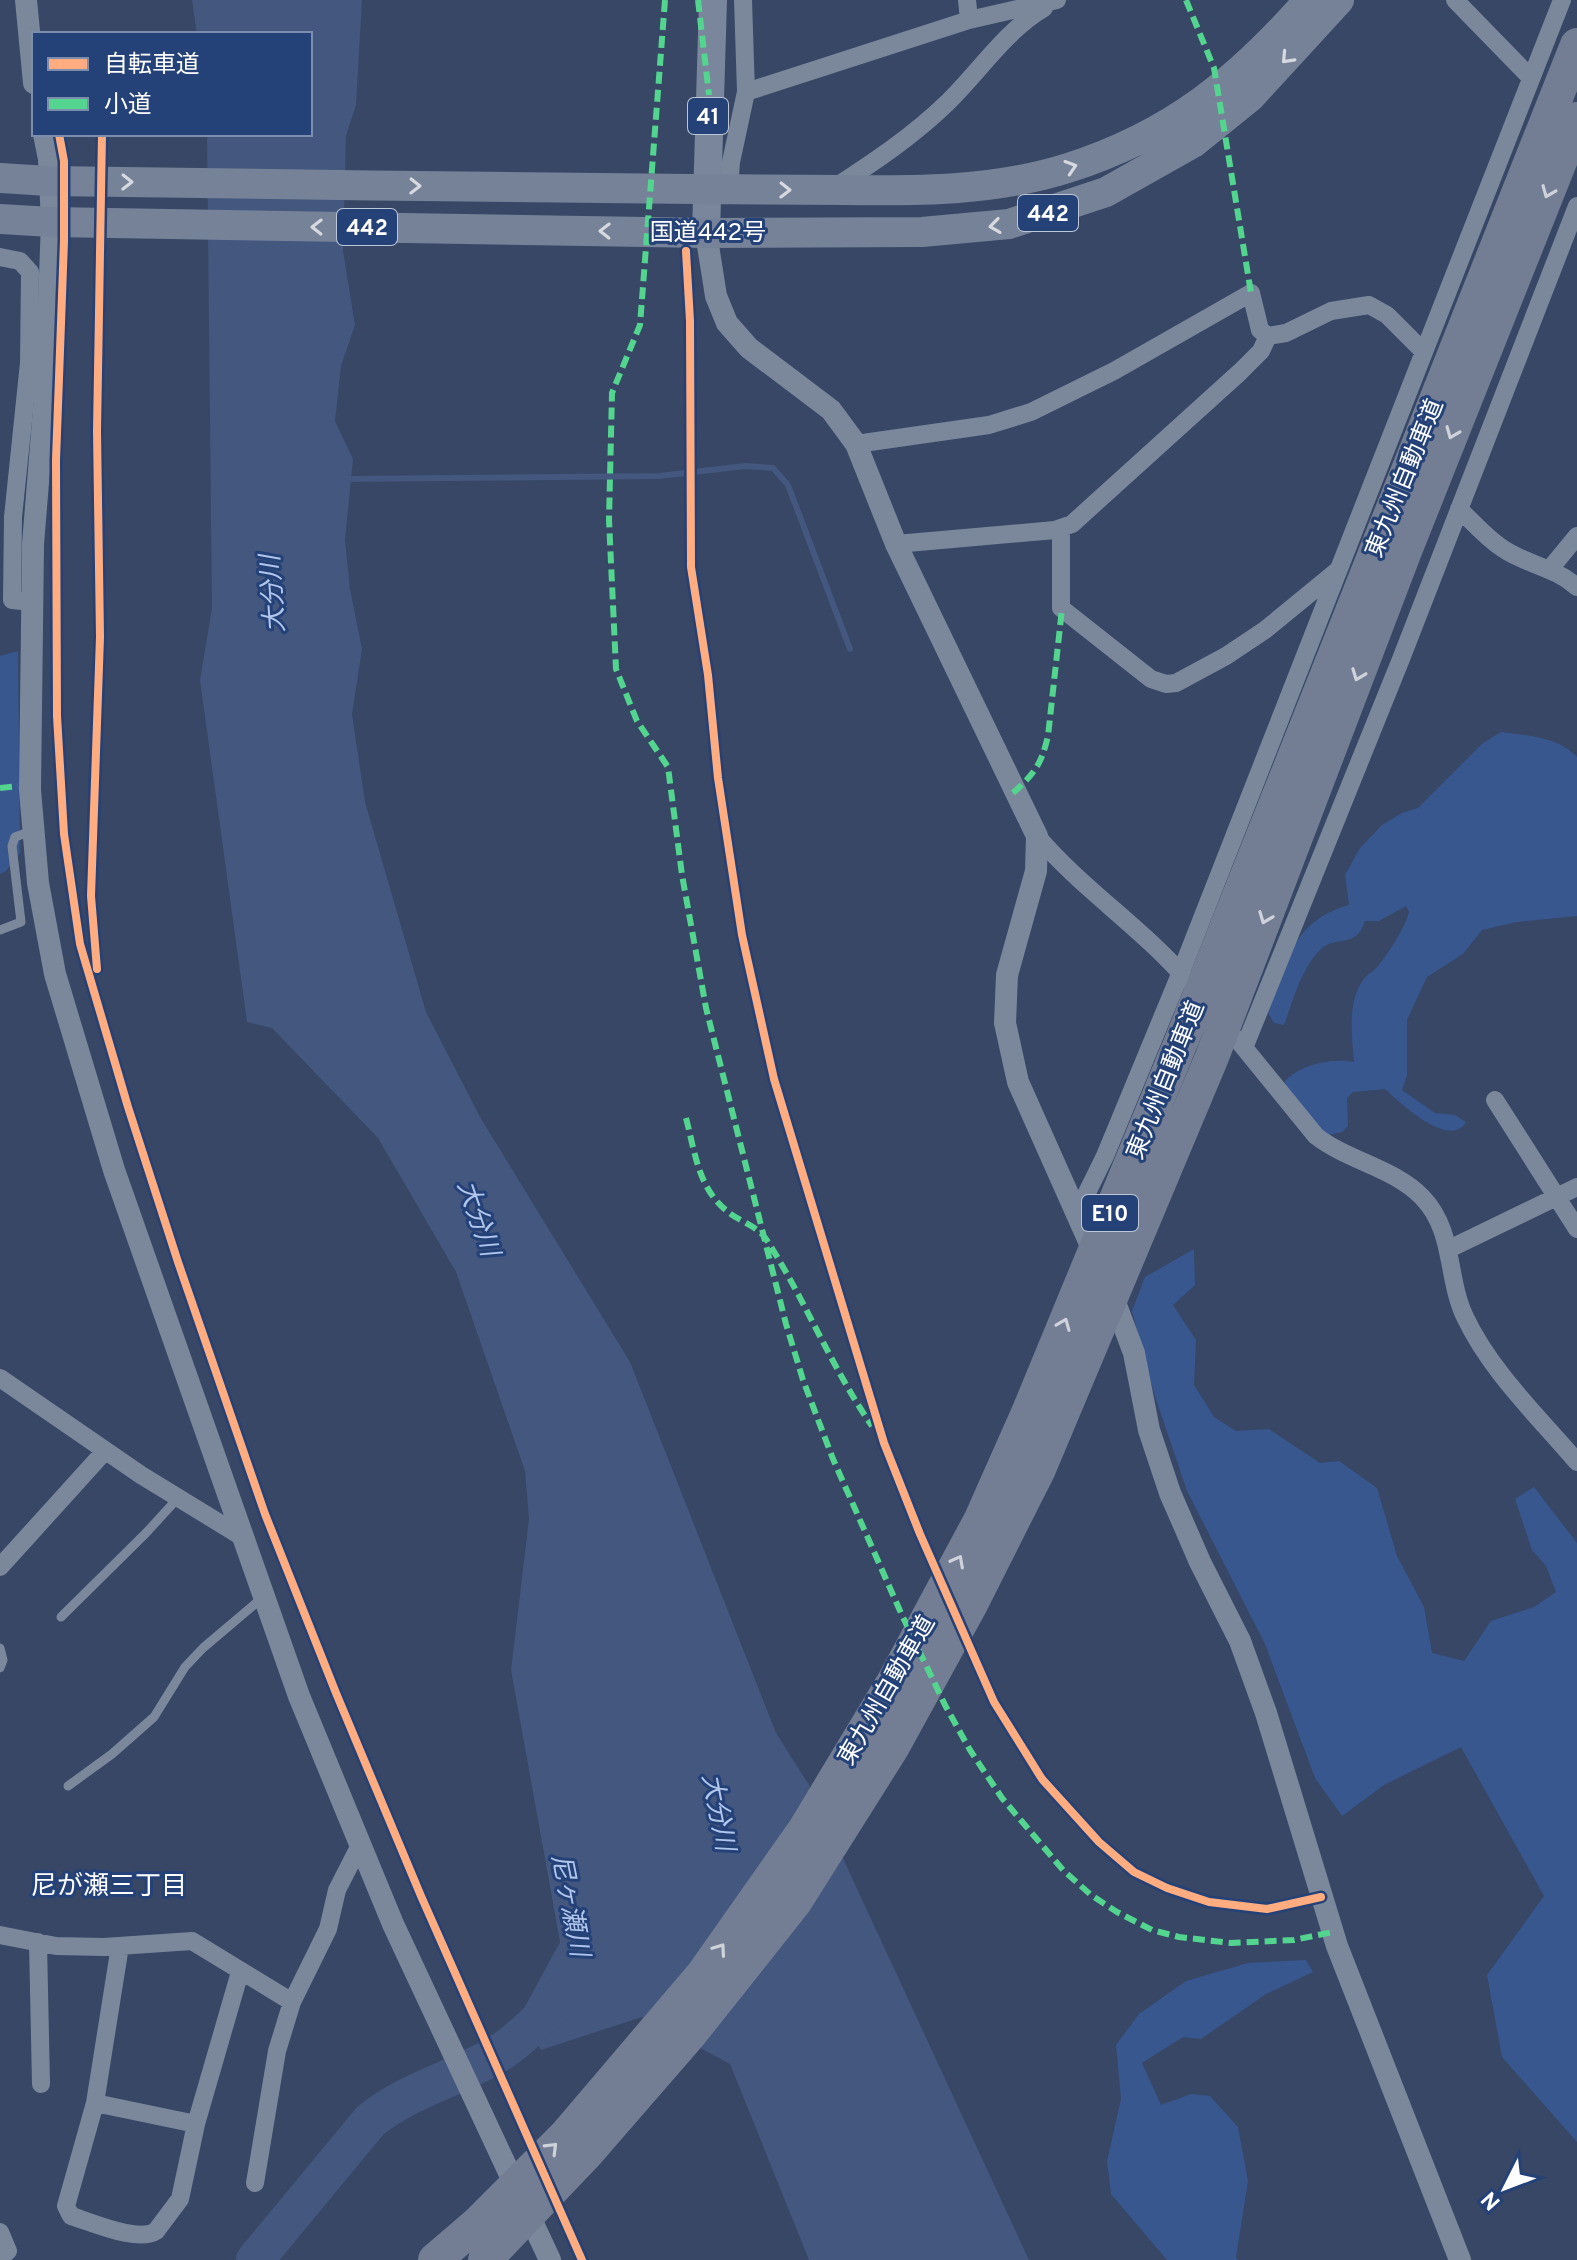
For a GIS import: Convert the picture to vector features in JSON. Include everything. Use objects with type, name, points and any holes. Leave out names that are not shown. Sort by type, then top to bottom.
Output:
[{"type":"highway","name":"国道442号","points":[[0,178],[705,189],[977,187],[1039,176],[1112,152],[1188,112],[1226,84],[1272,42],[1309,0]]},
{"type":"highway","name":"国道442号","points":[[0,219],[694,233],[922,232],[1009,224],[1106,192],[1180,151],[1219,124],[1261,86],[1339,0]]},
{"type":"highway","name":"東九州自動車道","points":[[435,2260],[477,2224],[566,2135],[703,1974],[813,1815],[894,1681],[981,1519],[1183,1037],[1577,45]]},
{"type":"highway","name":"東九州自動車道","points":[[485,2260],[618,2118],[691,2033],[795,1902],[892,1748],[971,1604],[1039,1469],[1212,1057],[1405,551],[1577,119]]},
{"type":"main road","name":"41","points":[[694,233],[705,189],[713,0]]},
{"type":"street","points":[[26,0],[32,62]]},
{"type":"street","points":[[705,189],[731,162],[746,92],[743,0]]},
{"type":"street","points":[[967,0],[969,20]]},
{"type":"street","points":[[746,92],[969,20],[1059,0]]},
{"type":"street","points":[[832,190],[928,121],[1018,26],[1059,0]]},
{"type":"street","points":[[1455,0],[1531,78]]},
{"type":"street","points":[[1076,1215],[1105,1156],[1181,972],[1562,0]]},
{"type":"street","points":[[44,136],[52,222],[46,384],[33,544],[30,790],[46,929],[66,1018],[114,1170],[299,1696],[359,1847],[550,2260]]},
{"type":"street","points":[[1244,1048],[1577,206]]},
{"type":"street","points":[[694,233],[722,314],[734,333],[756,354],[822,401],[856,444],[896,544],[1037,836],[1066,868],[1141,932],[1181,972],[1316,1136],[1401,1181],[1422,1197],[1440,1222],[1466,1320],[1495,1366],[1577,1462]]},
{"type":"street","points":[[0,257],[20,261],[30,272],[29,363],[13,517],[12,600],[32,602]]},
{"type":"street","points":[[856,444],[989,425],[1031,412],[1114,371],[1251,293],[1260,330],[1268,336],[1286,333],[1331,311],[1369,305],[1387,315],[1424,352]]},
{"type":"street","points":[[896,544],[1061,528],[1077,520],[1240,372],[1261,351],[1268,336]]},
{"type":"street","points":[[1459,509],[1512,555],[1549,570],[1577,587]]},
{"type":"street","points":[[1061,528],[1061,608],[1151,679],[1166,684],[1180,681],[1244,645],[1339,569]]},
{"type":"street","points":[[1549,570],[1577,536]]},
{"type":"street","points":[[1037,836],[1036,871],[1007,975],[1005,1023],[1018,1082],[1128,1333],[1149,1430],[1170,1493],[1240,1641],[1266,1713],[1342,1960],[1460,2260]]},
{"type":"street","points":[[1495,1100],[1577,1229]]},
{"type":"street","points":[[1449,1249],[1577,1187]]},
{"type":"street","points":[[0,1378],[105,1451],[244,1538]]},
{"type":"street","points":[[0,1567],[105,1451]]},
{"type":"street","points":[[255,2183],[277,2051],[292,2002],[328,1929],[337,1890],[359,1847]]},
{"type":"street","points":[[0,1935],[56,1946],[192,1941],[292,2002]]},
{"type":"street","points":[[38,1942],[41,2084]]},
{"type":"street","points":[[120,1946],[95,2103],[66,2206],[71,2216],[139,2236],[156,2231],[180,2199],[196,2124],[240,1972]]},
{"type":"street","points":[[95,2103],[196,2124]]},
{"type":"street","points":[[0,2232],[8,2251],[0,2257]]},
{"type":"lane","points":[[0,930],[21,922],[12,846],[15,837],[34,830]]},
{"type":"lane","points":[[61,1617],[178,1498]]},
{"type":"lane","points":[[68,1786],[112,1754],[154,1717],[185,1667],[264,1596]]},
{"type":"lane","points":[[0,1648],[3,1660],[0,1668]]},
{"type":"shaded area","points":[[18,651],[20,853],[0,874],[0,656]]},
{"type":"shaded area","points":[[1501,732],[1552,741],[1577,757],[1577,916],[1517,922],[1482,930],[1463,954],[1427,977],[1407,1020],[1407,1075],[1402,1090],[1435,1113],[1455,1115],[1466,1122],[1459,1129],[1449,1131],[1437,1128],[1385,1089],[1353,1092],[1347,1098],[1348,1126],[1342,1132],[1329,1135],[1315,1127],[1284,1088],[1285,1081],[1299,1070],[1317,1064],[1354,1062],[1352,1020],[1358,989],[1391,948],[1409,912],[1406,906],[1379,921],[1365,921],[1356,936],[1326,945],[1320,950],[1303,976],[1284,1025],[1274,1023],[1268,1013],[1286,962],[1303,933],[1315,921],[1349,905],[1345,875],[1360,848],[1382,825],[1418,808],[1483,743]]},
{"type":"shaded area","points":[[1194,1249],[1195,1285],[1173,1305],[1196,1340],[1194,1385],[1214,1417],[1236,1431],[1269,1429],[1320,1463],[1339,1461],[1377,1488],[1397,1556],[1424,1607],[1432,1653],[1464,1661],[1491,1621],[1534,1607],[1556,1592],[1546,1566],[1532,1550],[1515,1499],[1534,1487],[1577,1543],[1577,2142],[1502,2057],[1487,1975],[1544,1896],[1461,1747],[1384,1785],[1342,1816],[1315,1778],[1265,1644],[1187,1491],[1154,1393],[1132,1311],[1145,1277]]},
{"type":"shaded area","points":[[1306,1960],[1313,1972],[1266,1994],[1201,2039],[1183,2037],[1142,2063],[1161,2105],[1191,2094],[1210,2096],[1238,2127],[1248,2181],[1238,2260],[1167,2260],[1111,2194],[1107,2161],[1121,2099],[1116,2045],[1139,2014],[1186,1981],[1248,1963]]},
{"type":"water","name":"大分川","points":[[192,0],[362,0],[356,105],[346,136],[343,251],[355,325],[341,366],[335,421],[353,459],[345,540],[350,589],[362,649],[352,714],[365,802],[426,1012],[480,1117],[630,1362],[776,1733],[809,1785],[1029,2260],[809,2260],[730,2064],[642,2017],[541,2050],[522,2012],[560,1942],[511,1670],[529,1519],[525,1471],[456,1272],[378,1138],[272,1028],[247,1022],[200,680],[212,608],[207,136],[312,136],[312,32],[197,32]]},
{"type":"waterway","points":[[344,479],[659,476],[745,466],[773,468],[788,485],[850,649]]},
{"type":"waterway","name":"尼ヶ瀬川","points":[[255,2260],[370,2121],[400,2101],[504,2050],[565,1992]]},
{"type":"marked path","points":[[665,0],[640,325],[612,393],[609,520],[616,669],[637,721],[668,767],[682,875],[706,1008],[803,1380],[833,1459],[945,1705],[1002,1798],[1063,1870],[1091,1895],[1117,1912],[1152,1930],[1179,1937],[1231,1943],[1294,1940],[1333,1932]]},
{"type":"marked path","points":[[698,0],[709,95]]},
{"type":"marked path","points":[[1186,0],[1214,68],[1251,293]]},
{"type":"marked path","points":[[1013,793],[1040,762],[1048,736],[1062,609]]},
{"type":"marked path","points":[[0,788],[18,786]]},
{"type":"marked path","points":[[686,1118],[699,1169],[710,1192],[727,1211],[766,1239],[872,1426]]},
{"type":"cycle path","points":[[59,136],[64,161],[64,241],[56,460],[57,716],[64,834],[80,944],[178,1262],[265,1514],[421,1896],[582,2260]]},
{"type":"cycle path","points":[[97,969],[91,896],[100,637],[97,431],[102,136]]},
{"type":"cycle path","points":[[686,251],[690,321],[691,567],[742,935],[774,1079],[884,1443],[920,1534],[994,1702],[1042,1779],[1099,1842],[1134,1872],[1167,1888],[1209,1902],[1267,1909],[1321,1897]]},
{"type":"district","name":"尼が瀬三丁目","points":[[109,1885]]}]
